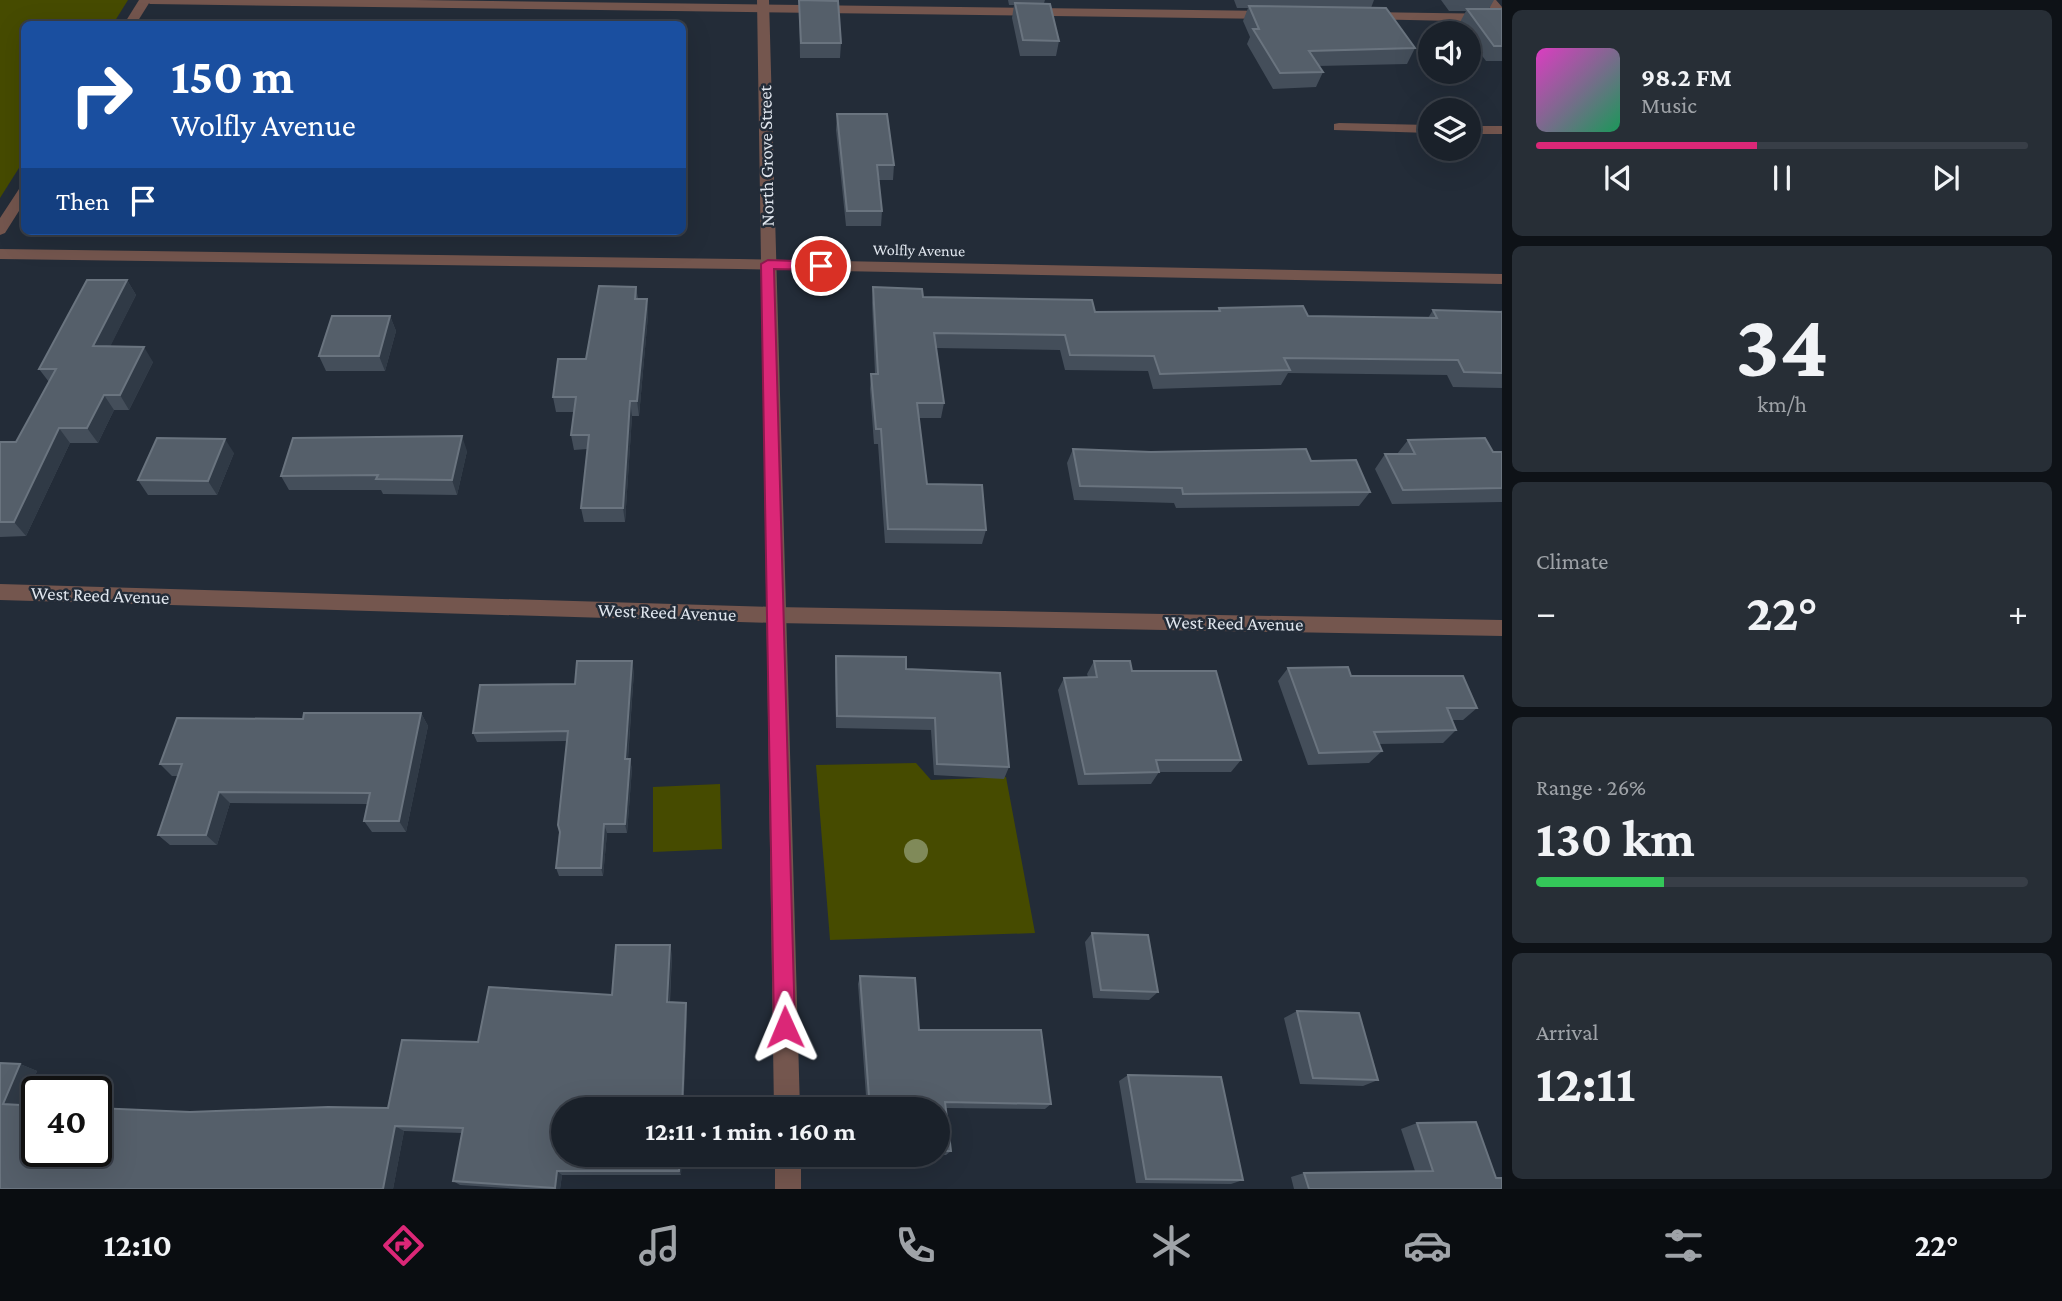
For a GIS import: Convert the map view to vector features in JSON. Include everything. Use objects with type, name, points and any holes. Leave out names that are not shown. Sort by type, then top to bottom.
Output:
[{"type":"street","points":[[132,21],[148,0],[763,4],[1291,15]]},
{"type":"street","points":[[1490,0],[1502,17]]},
{"type":"street","name":"North Grove Street","points":[[763,4],[786,1097]]},
{"type":"street","points":[[1347,16],[1502,17]]},
{"type":"street","points":[[1339,127],[1418,129]]},
{"type":"street","points":[[1481,130],[1502,130]]},
{"type":"street","points":[[0,230],[21,197]]},
{"type":"street","name":"Wolfly Avenue","points":[[0,254],[768,264],[1502,279]]},
{"type":"street","name":"West Reed Avenue","points":[[0,592],[775,615],[1502,628]]},
{"type":"street","points":[[788,1167],[788,1189]]},
{"type":"shaded area","points":[[0,0],[128,0],[115,21],[21,21],[21,165],[0,198]]},
{"type":"shaded area","points":[[916,763],[931,780],[1006,777],[1035,933],[830,940],[816,765]]},
{"type":"shaded area","points":[[720,784],[722,849],[653,852],[653,787]]},
{"type":"building","points":[[799,0],[838,1],[841,43],[801,43]]},
{"type":"building","points":[[1015,3],[1050,4],[1059,41],[1023,40]]},
{"type":"building","points":[[1249,6],[1386,8],[1415,48],[1309,51],[1323,72],[1280,73],[1253,29],[1259,29]]},
{"type":"building","points":[[1467,9],[1502,9],[1502,46],[1494,46],[1481,28],[1481,21],[1476,21]]},
{"type":"building","points":[[837,114],[887,114],[894,165],[877,165],[882,211],[847,211]]},
{"type":"building","points":[[87,280],[127,280],[93,346],[144,347],[120,395],[104,395],[87,428],[59,428],[14,522],[0,522],[0,442],[16,442],[56,369],[39,369]]},
{"type":"building","points":[[599,286],[636,287],[635,299],[647,299],[637,401],[630,401],[623,508],[581,508],[589,435],[571,435],[576,397],[553,397],[558,359],[586,359]]},
{"type":"building","points":[[873,287],[922,289],[923,297],[1092,300],[1095,312],[1220,311],[1219,308],[1303,306],[1308,316],[1437,318],[1433,310],[1502,312],[1502,373],[1464,372],[1458,360],[1284,358],[1290,370],[1160,374],[1154,356],[1070,355],[1065,335],[934,333],[944,403],[917,403],[927,484],[982,485],[986,530],[888,529],[881,429],[876,429],[871,374],[878,374]]},
{"type":"building","points":[[332,316],[390,316],[379,356],[319,356]]},
{"type":"building","points":[[462,436],[452,480],[376,479],[378,475],[281,476],[293,438]]},
{"type":"building","points":[[157,438],[225,439],[208,481],[138,480]]},
{"type":"building","points":[[1485,438],[1493,452],[1502,452],[1502,488],[1403,490],[1385,454],[1415,454],[1408,440]]},
{"type":"building","points":[[1073,449],[1151,452],[1306,449],[1311,461],[1356,460],[1370,492],[1183,494],[1182,488],[1080,486]]},
{"type":"building","points":[[836,656],[906,657],[906,669],[1000,673],[1009,767],[937,764],[935,718],[837,716]]},
{"type":"building","points":[[577,661],[632,661],[625,759],[630,759],[625,824],[604,824],[601,868],[556,868],[568,731],[473,733],[480,685],[575,684]]},
{"type":"building","points":[[1094,661],[1130,661],[1132,671],[1216,671],[1241,760],[1156,760],[1159,772],[1085,774],[1064,678],[1097,677]]},
{"type":"building","points":[[1348,667],[1351,676],[1463,676],[1477,708],[1447,708],[1456,730],[1374,732],[1382,751],[1319,753],[1288,668]]},
{"type":"building","points":[[304,713],[421,713],[399,821],[364,821],[370,793],[219,792],[206,835],[158,835],[182,764],[160,764],[177,718],[303,719]]},
{"type":"building","points":[[1092,933],[1148,935],[1158,992],[1101,990]]},
{"type":"building","points":[[616,945],[670,945],[667,1002],[686,1003],[682,1097],[551,1097],[551,1167],[679,1167],[679,1171],[557,1171],[555,1188],[453,1181],[463,1128],[395,1126],[383,1189],[0,1189],[0,1063],[20,1064],[3,1104],[21,1105],[21,1167],[112,1167],[112,1109],[190,1112],[328,1107],[388,1108],[402,1040],[478,1042],[489,987],[612,995]]},
{"type":"building","points":[[860,976],[915,978],[919,1030],[1041,1030],[1051,1104],[950,1102],[950,1097],[869,1097]]},
{"type":"building","points":[[1297,1011],[1359,1013],[1378,1080],[1313,1078]]},
{"type":"building","points":[[1128,1075],[1221,1077],[1243,1180],[1146,1179]]},
{"type":"building","points":[[1476,1122],[1496,1178],[1502,1178],[1502,1189],[1309,1189],[1304,1173],[1433,1171],[1417,1123]]},
{"type":"route","points":[[785,1027],[768,264],[821,266]]}]
